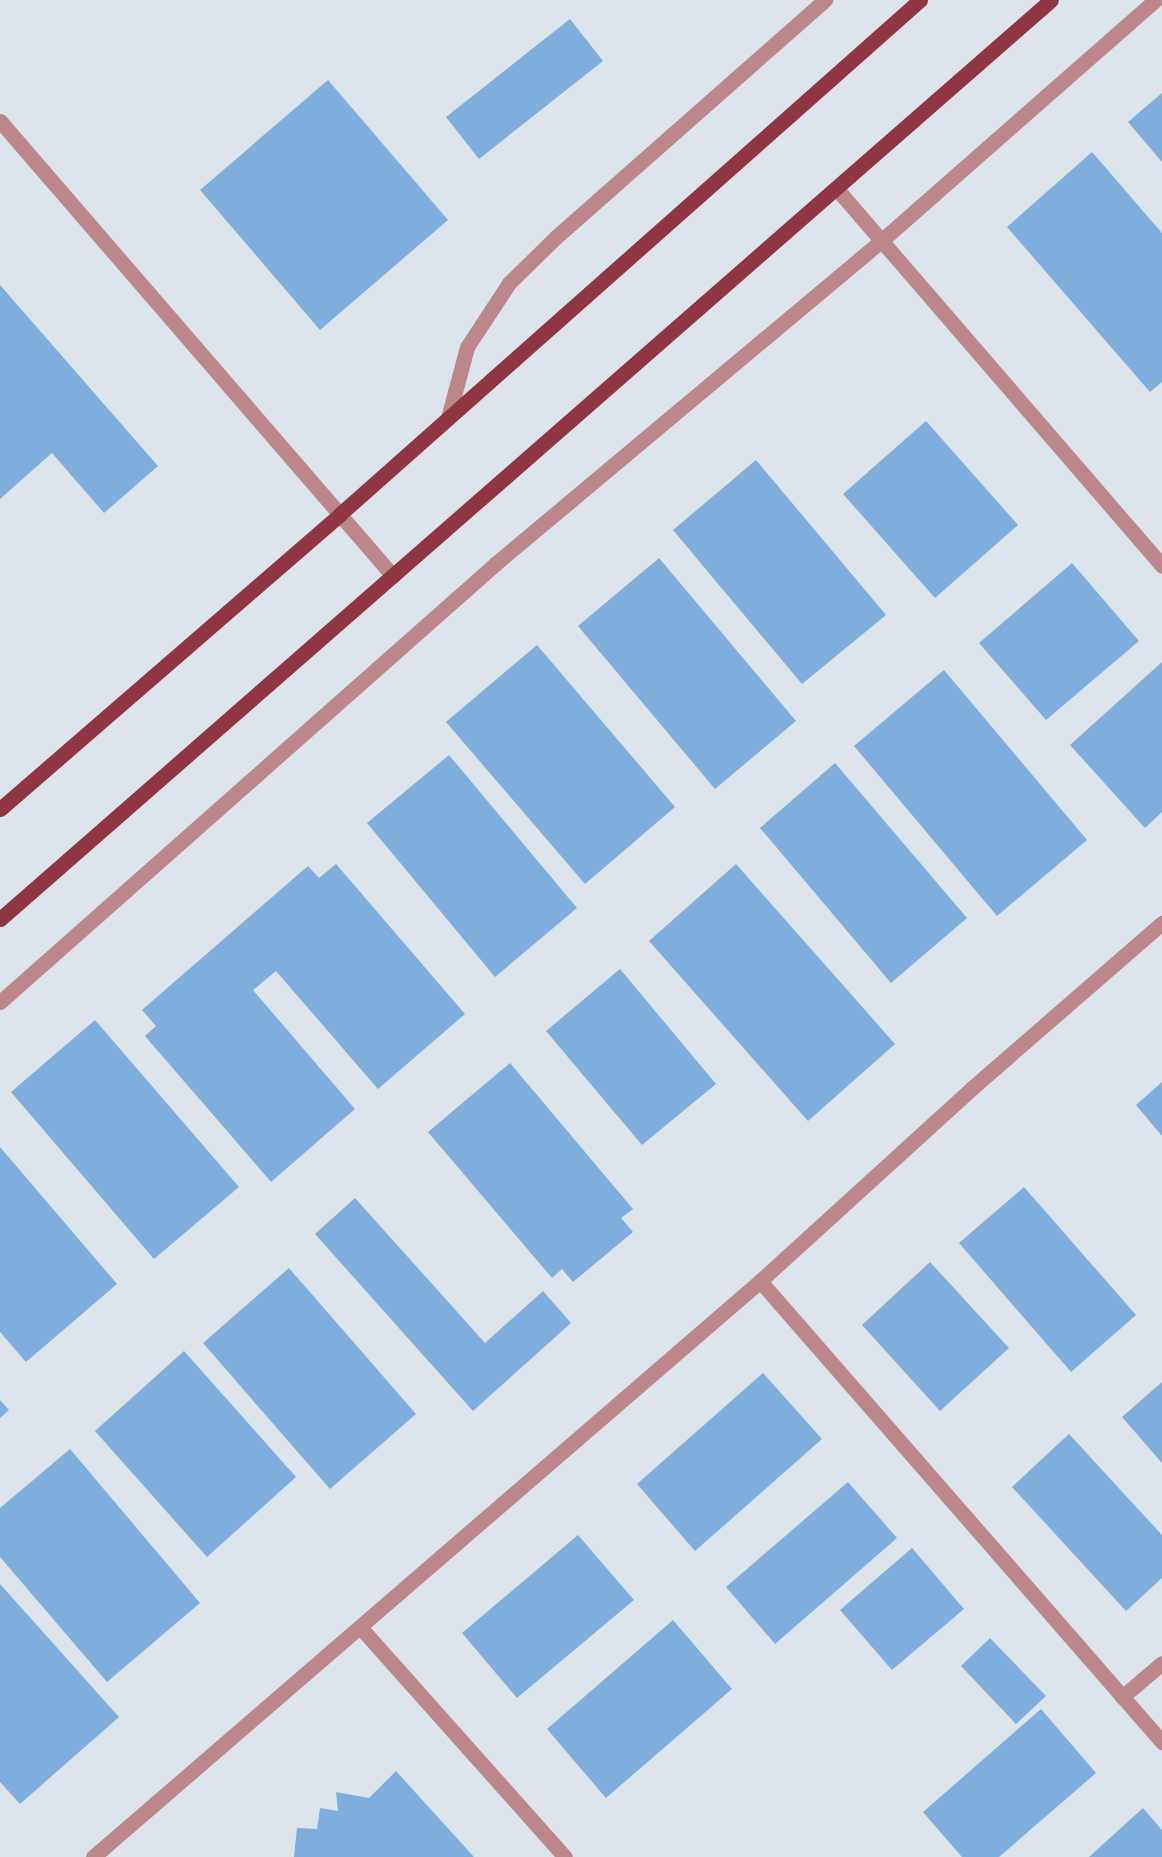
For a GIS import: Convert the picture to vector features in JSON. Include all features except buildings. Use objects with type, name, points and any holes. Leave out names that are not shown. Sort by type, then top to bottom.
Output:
[{"type":"main road","points":[[0,809],[340,514],[920,0]]},
{"type":"main road","points":[[0,919],[1051,0]]},
{"type":"street","points":[[448,418],[467,347],[509,283],[564,230],[825,0]]},
{"type":"street","points":[[0,1002],[495,564],[881,241],[1155,0]]},
{"type":"street","points":[[0,121],[393,576]]},
{"type":"street","points":[[836,188],[1162,566]]},
{"type":"street","points":[[93,1857],[760,1281],[972,1088],[1162,924]]},
{"type":"street","points":[[760,1281],[1162,1742]]},
{"type":"street","points":[[360,1627],[565,1857]]},
{"type":"street","points":[[1122,1697],[1162,1663]]}]
